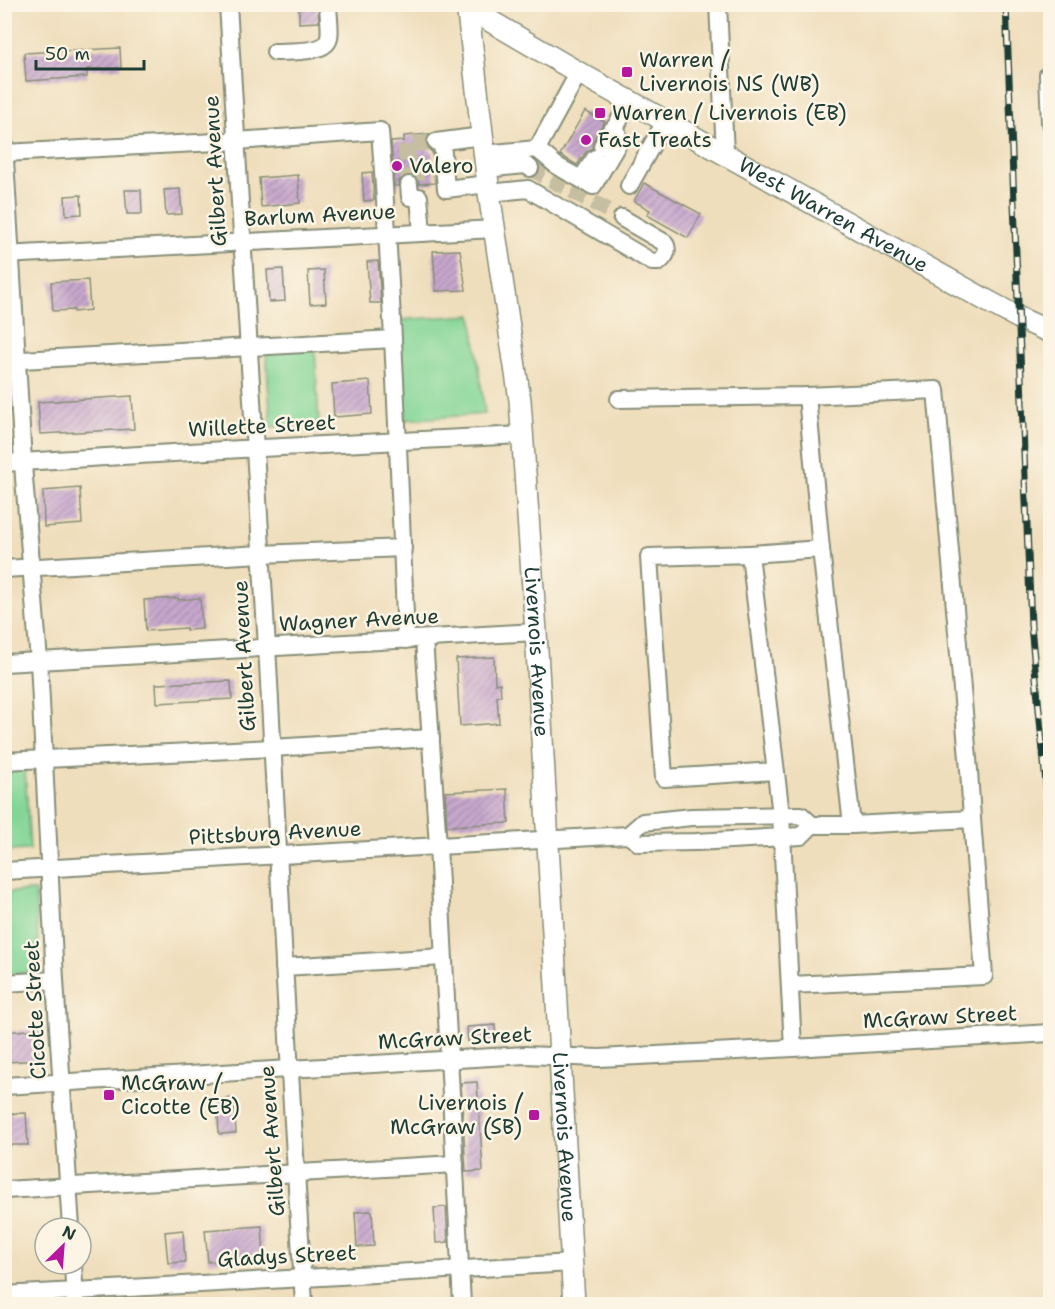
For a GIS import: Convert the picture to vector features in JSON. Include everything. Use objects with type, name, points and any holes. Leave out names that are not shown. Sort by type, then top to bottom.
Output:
[{"type":"main road","name":"West Warren Avenue","points":[[465,6],[991,303],[1050,332]]},
{"type":"main road","name":"Livernois Avenue","points":[[465,6],[523,435],[574,1305]]},
{"type":"street","name":"Gilbert Avenue","points":[[228,4],[304,1305]]},
{"type":"street","points":[[275,52],[315,50],[327,43],[329,37],[328,4]]},
{"type":"street","points":[[718,4],[725,154]]},
{"type":"street","points":[[446,189],[486,167],[537,149],[579,72]]},
{"type":"street","points":[[1050,74],[1048,75],[1050,123]]},
{"type":"street","points":[[578,177],[583,176],[630,101]]},
{"type":"street","points":[[629,186],[666,120]]},
{"type":"street","points":[[537,149],[557,166],[593,186],[619,141],[616,126]]},
{"type":"street","points":[[5,153],[380,131],[399,441],[406,640]]},
{"type":"street","name":"Cicotte Street","points":[[4,142],[11,361],[23,462],[39,661],[69,1216]]},
{"type":"street","points":[[422,233],[414,191],[447,194],[441,170],[439,147],[486,167],[528,189],[652,262],[659,262],[663,259],[667,247],[665,243],[622,218]]},
{"type":"street","points":[[486,167],[525,165],[530,168]]},
{"type":"street","name":"Barlum Avenue","points":[[8,255],[495,230]]},
{"type":"street","points":[[11,361],[393,339]]},
{"type":"street","points":[[619,399],[807,396],[936,390],[969,770],[984,976],[790,985]]},
{"type":"street","points":[[807,396],[821,549],[852,825]]},
{"type":"street","name":"Willette Street","points":[[4,463],[523,435]]},
{"type":"street","points":[[4,569],[403,548]]},
{"type":"street","points":[[776,771],[664,778],[649,557],[821,549]]},
{"type":"street","points":[[750,554],[781,815],[793,1048]]},
{"type":"street","name":"Wagner Avenue","points":[[4,663],[536,632]]},
{"type":"street","points":[[424,639],[438,846],[462,1305]]},
{"type":"street","points":[[4,761],[431,738]]},
{"type":"street","points":[[812,825],[801,836],[696,842],[639,843],[628,835],[643,822],[692,817],[801,815],[812,825],[972,819]]},
{"type":"street","name":"Pittsburg Avenue","points":[[4,871],[628,835]]},
{"type":"street","points":[[284,967],[443,957]]},
{"type":"street","points":[[4,983],[55,980]]},
{"type":"street","name":"McGraw Street","points":[[4,1086],[525,1055],[599,1058],[1050,1033]]},
{"type":"street","points":[[4,1190],[455,1164]]},
{"type":"street","name":"Gladys Street","points":[[4,1295],[75,1298],[303,1278],[572,1263]]},
{"type":"street","points":[[74,1276],[75,1298]]},
{"type":"green space","points":[[472,315],[485,414],[403,420],[399,320]]},
{"type":"green space","points":[[315,349],[319,424],[271,427],[266,352]]},
{"type":"green space","points":[[25,769],[30,850],[5,851],[5,770]]},
{"type":"green space","points":[[35,891],[40,972],[5,974],[5,892]]},
{"type":"building","points":[[299,4],[318,4],[319,22],[299,23]]},
{"type":"building","points":[[120,48],[121,68],[87,69],[87,77],[26,81],[24,53]]},
{"type":"building","name":"Fast Treats","points":[[585,111],[605,122],[593,141],[592,148],[586,152],[577,165],[560,155]]},
{"type":"building","points":[[429,134],[426,143],[427,148],[432,152],[435,183],[419,184],[413,175],[409,175],[399,181],[399,186],[394,186],[391,142],[404,141],[404,136]]},
{"type":"building","points":[[372,172],[374,200],[364,201],[362,173]]},
{"type":"building","points":[[298,175],[300,203],[261,207],[259,178]]},
{"type":"building","points":[[644,183],[701,214],[688,238],[647,215],[650,210],[634,201]]},
{"type":"building","points":[[180,189],[182,214],[166,215],[164,190]]},
{"type":"building","points":[[125,190],[141,190],[142,214],[127,214]]},
{"type":"building","points":[[81,195],[82,214],[66,215],[65,196]]},
{"type":"building","points":[[460,250],[466,290],[436,291],[433,251]]},
{"type":"building","points":[[378,261],[381,303],[370,303],[367,262]]},
{"type":"building","points":[[283,269],[285,301],[269,302],[267,270]]},
{"type":"building","points":[[324,270],[326,303],[310,304],[308,271]]},
{"type":"building","points":[[88,280],[90,310],[53,311],[51,282]]},
{"type":"building","points":[[370,381],[372,414],[334,417],[332,384]]},
{"type":"building","points":[[132,396],[134,429],[40,434],[38,402]]},
{"type":"building","points":[[80,488],[82,524],[44,527],[43,491]]},
{"type":"building","points":[[178,598],[178,600],[200,598],[202,629],[146,631],[144,600]]},
{"type":"building","points":[[494,657],[495,684],[500,683],[501,696],[497,696],[499,723],[460,726],[456,659]]},
{"type":"building","points":[[231,681],[232,699],[157,703],[156,684]]},
{"type":"building","points":[[507,789],[509,823],[447,826],[445,792]]},
{"type":"building","points":[[495,1025],[496,1041],[468,1042],[467,1027]]},
{"type":"building","points":[[41,1029],[43,1060],[6,1062],[4,1032]]},
{"type":"building","points":[[477,1082],[483,1171],[466,1172],[461,1083]]},
{"type":"building","points":[[234,1098],[236,1133],[219,1134],[217,1099]]},
{"type":"building","points":[[26,1113],[28,1145],[4,1143],[4,1114]]},
{"type":"building","points":[[446,1207],[448,1242],[436,1243],[434,1208]]},
{"type":"building","points":[[372,1211],[374,1246],[357,1247],[355,1212]]},
{"type":"building","points":[[262,1226],[264,1258],[208,1262],[205,1230]]},
{"type":"building","points":[[183,1230],[185,1262],[168,1263],[165,1232]]},
{"type":"tunnel","points":[[409,185],[406,144],[436,142]]},
{"type":"tunnel","points":[[530,168],[622,218]]},
{"type":"tunnel","points":[[408,173],[438,171]]},
{"type":"railway","points":[[1006,4],[1031,626],[1050,825]]},
{"type":"place","name":"Warren / Livernois NS (WB)","points":[[627,72]]},
{"type":"place","name":"Warren / Livernois (EB)","points":[[600,113]]},
{"type":"place","name":"Fast Treats","points":[[586,140]]},
{"type":"place","name":"Valero","points":[[397,166]]},
{"type":"place","name":"McGraw / Cicotte (EB)","points":[[109,1095]]},
{"type":"place","name":"Livernois / McGraw (SB)","points":[[534,1115]]}]
